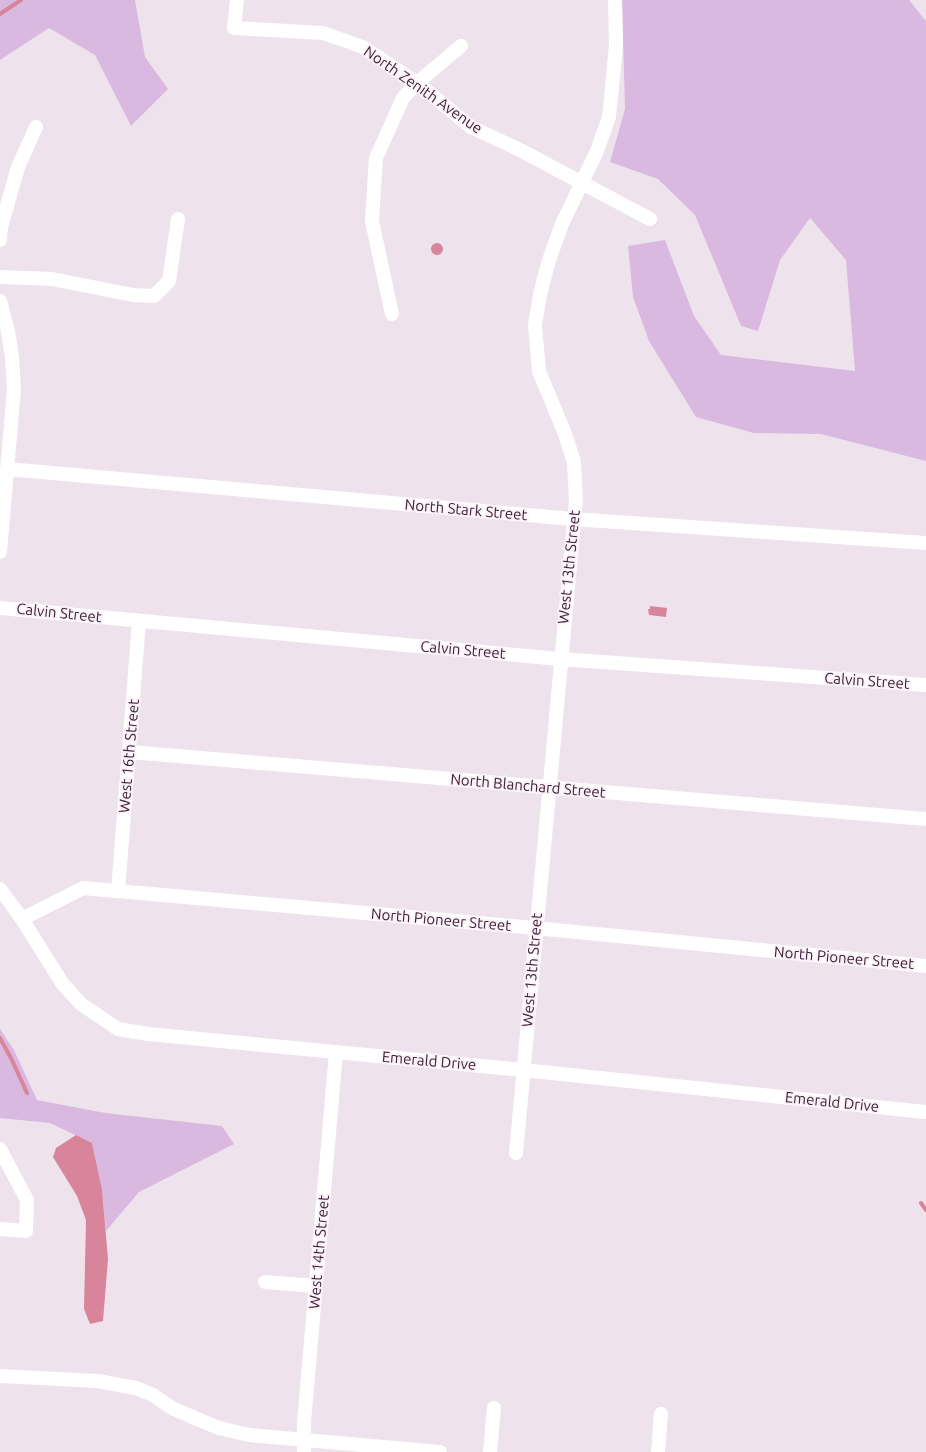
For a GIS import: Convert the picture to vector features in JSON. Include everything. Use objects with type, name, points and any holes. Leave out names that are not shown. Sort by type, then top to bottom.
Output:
[{"type":"street","name":"North Zenith Avenue","points":[[237,0],[234,28],[323,33],[363,46],[417,83],[471,127],[650,219]]},
{"type":"street","name":"West 13th Street","points":[[516,1152],[535,928],[576,500],[574,462],[565,434],[539,371],[536,325],[540,295],[548,263],[562,224],[597,151],[609,117],[616,46],[615,0]]},
{"type":"street","points":[[392,314],[372,221],[376,158],[403,98],[417,83],[461,46]]},
{"type":"street","points":[[0,240],[1,227],[18,167],[36,127]]},
{"type":"street","points":[[0,276],[52,279],[133,295],[154,296],[169,281],[178,219]]},
{"type":"street","points":[[0,301],[8,332],[14,389],[0,552]]},
{"type":"street","name":"North Stark Street","points":[[7,469],[573,519],[926,543]]},
{"type":"street","name":"Calvin Street","points":[[0,608],[560,659],[926,685]]},
{"type":"street","name":"West 16th Street","points":[[118,891],[139,621]]},
{"type":"street","name":"North Blanchard Street","points":[[130,752],[926,818]]},
{"type":"street","name":"North Pioneer Street","points":[[22,919],[83,888],[535,928],[926,966]]},
{"type":"street","name":"Emerald Drive","points":[[0,889],[22,919],[62,982],[82,1004],[118,1030],[925,1112]]},
{"type":"street","name":"West 14th Street","points":[[304,1446],[304,1422],[336,1052]]},
{"type":"street","points":[[0,1150],[28,1200],[26,1231],[0,1229]]},
{"type":"street","points":[[265,1282],[316,1286]]},
{"type":"street","points":[[0,1376],[98,1381],[136,1388],[153,1395],[172,1408],[220,1428],[304,1446],[440,1452]]},
{"type":"street","points":[[490,1452],[494,1408]]},
{"type":"street","points":[[658,1452],[661,1414]]},
{"type":"shaded area","points":[[0,0],[135,0],[145,57],[168,89],[131,126],[95,55],[49,28],[0,60]]},
{"type":"shaded area","points":[[622,0],[909,0],[926,21],[926,461],[821,434],[754,433],[696,417],[649,341],[633,297],[628,246],[665,240],[694,316],[721,355],[855,371],[846,260],[810,218],[780,260],[758,331],[741,326],[695,215],[658,179],[610,162],[625,109]]},
{"type":"shaded area","points":[[439,243],[442,244],[442,254],[435,255],[432,254],[431,247],[432,244]]},
{"type":"shaded area","points":[[650,606],[667,608],[666,617],[649,615],[648,609],[650,609]]},
{"type":"shaded area","points":[[0,1029],[14,1050],[37,1100],[105,1113],[222,1126],[234,1144],[139,1192],[106,1231],[102,1189],[92,1143],[50,1123],[0,1118]]},
{"type":"shaded area","points":[[76,1135],[92,1143],[102,1189],[108,1259],[103,1321],[90,1324],[84,1309],[86,1220],[77,1196],[53,1157],[56,1148]]},
{"type":"waterway","points":[[0,14],[21,0]]},
{"type":"waterway","points":[[0,1038],[27,1093]]},
{"type":"waterway","points":[[921,1203],[926,1210]]}]
